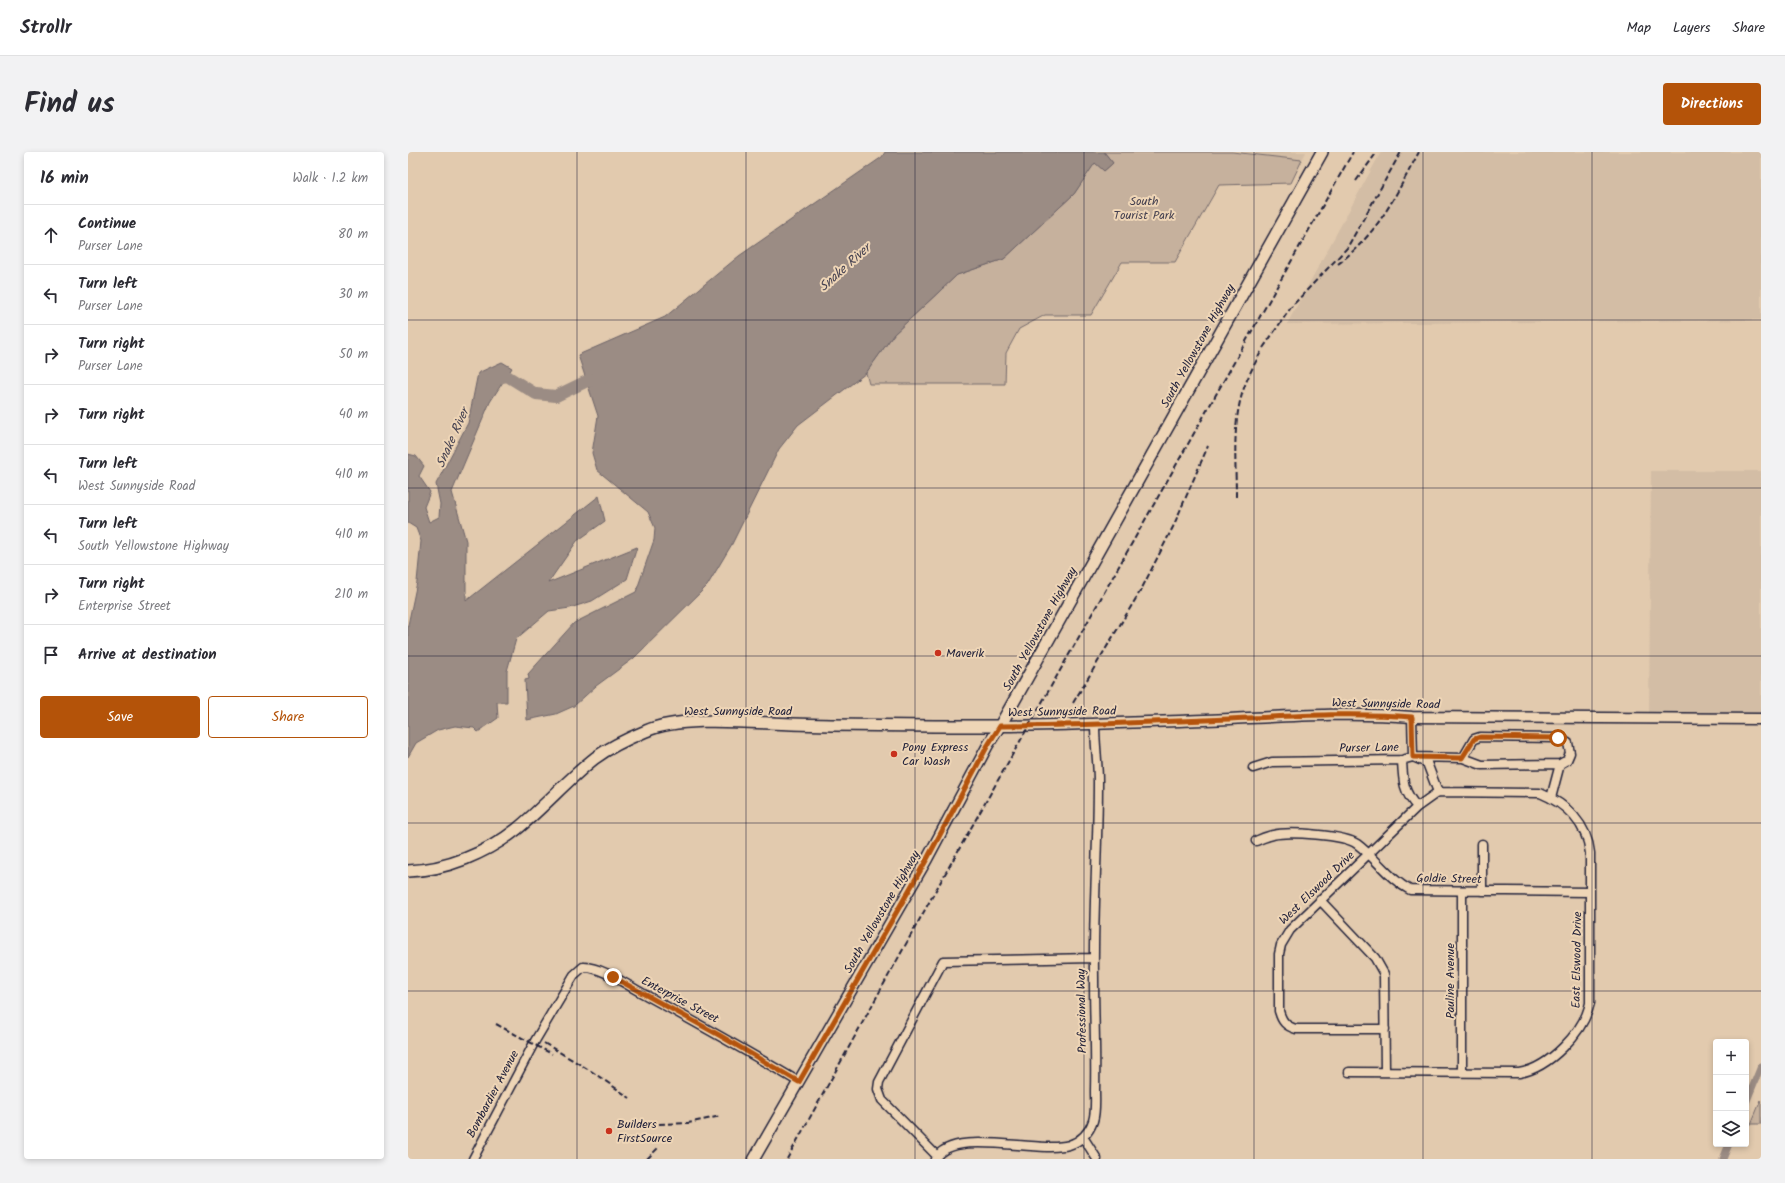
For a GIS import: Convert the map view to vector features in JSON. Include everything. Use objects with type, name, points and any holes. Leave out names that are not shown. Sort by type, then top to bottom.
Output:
[{"type":"highway","name":"South Yellowstone Highway","points":[[1000,726],[1322,152]]},
{"type":"highway","name":"West Sunnyside Road","points":[[408,871],[442,866],[472,856],[498,842],[517,829],[574,776],[597,757],[647,730],[663,726],[724,722],[885,726],[1000,726]]},
{"type":"main road","name":"West Sunnyside Road","points":[[1000,726],[1095,725],[1292,716],[1387,715],[1412,717],[1761,719]]},
{"type":"main road","name":"South Yellowstone Highway","points":[[754,1159],[927,859],[988,745],[1000,726]]},
{"type":"street","points":[[1402,760],[1403,781],[1408,796],[1417,807],[1438,792],[1427,763],[1413,757],[1412,717]]},
{"type":"street","name":"Professional Way","points":[[1083,1137],[1088,1132],[1094,1120],[1094,958],[1098,780],[1095,725]]},
{"type":"street","points":[[1462,758],[1474,739],[1480,737],[1558,738],[1568,743],[1570,749],[1567,760],[1560,764],[1551,798]]},
{"type":"street","name":"Purser Lane","points":[[1253,768],[1272,762],[1402,760],[1413,757],[1462,758],[1482,765],[1560,764]]},
{"type":"street","name":"East Elswood Drive","points":[[1349,1072],[1462,1071],[1519,1073],[1529,1071],[1540,1066],[1555,1054],[1584,1023],[1588,1015],[1590,1003],[1590,892],[1589,841],[1585,830],[1569,810],[1551,798],[1531,792],[1438,792]]},
{"type":"street","name":"West Elswood Drive","points":[[1385,1029],[1296,1029],[1288,1027],[1281,1020],[1279,1011],[1280,945],[1290,930],[1417,807]]},
{"type":"street","name":"Goldie Street","points":[[1256,841],[1274,835],[1333,835],[1345,838],[1357,844],[1400,885],[1410,890],[1590,892]]},
{"type":"street","points":[[1482,844],[1482,891]]},
{"type":"street","name":"Pauline Avenue","points":[[1462,891],[1462,1071]]},
{"type":"street","points":[[1320,900],[1375,958],[1384,974],[1385,1071]]},
{"type":"street","points":[[1094,958],[943,961],[879,1082],[878,1089],[882,1100],[936,1158],[946,1148],[963,1144],[1057,1147],[1070,1145],[1083,1137],[1097,1159]]},
{"type":"street","name":"Enterprise Street","points":[[535,1041],[574,975],[581,968],[589,966],[613,977],[719,1035],[799,1082]]},
{"type":"street","name":"Bombardier Avenue","points":[[472,1159],[535,1041]]},
{"type":"shaded area","points":[[1232,152],[1306,152],[1302,160]]},
{"type":"shaded area","points":[[1381,152],[1761,152],[1761,320],[1287,324]]},
{"type":"shaded area","points":[[1651,471],[1761,471],[1761,719],[1649,718]]},
{"type":"green space","name":"South Tourist Park","points":[[1104,152],[1232,152],[1302,160],[1291,183],[1219,185],[1175,262],[1122,262],[1091,315],[1045,315],[1019,329],[1006,353],[1005,384],[869,384],[866,373],[894,334],[957,275],[1004,259],[1074,194],[1095,162],[1104,171],[1113,163]]},
{"type":"green space","points":[[1761,1100],[1761,1124],[1751,1124]]},
{"type":"water","points":[[885,152],[1104,152],[1113,163],[1104,171],[1095,163],[1074,194],[1004,259],[957,275],[894,334],[866,373],[798,425],[779,449],[732,544],[707,586],[634,658],[596,686],[574,706],[556,714],[527,720],[525,680],[529,679],[528,674],[574,623],[636,592],[654,540],[655,528],[648,512],[597,470],[592,453],[598,416],[578,355],[665,317],[739,256],[882,157]]},
{"type":"water","points":[[502,362],[512,368],[490,402],[452,492],[466,541],[466,601],[599,496],[605,521],[577,541],[548,583],[637,547],[627,579],[592,601],[570,608],[549,611],[516,639],[507,671],[507,702],[497,702],[498,718],[478,732],[474,728],[455,726],[438,730],[416,743],[408,757],[408,625],[417,582],[421,541],[416,528],[408,523],[408,454],[416,456],[424,466],[419,476],[430,492],[424,507],[429,522],[439,517],[440,504],[436,484],[468,423],[478,373]]},
{"type":"waterway","name":"Snake River","points":[[492,379],[507,376],[536,394],[556,396],[587,381],[602,378]]},
{"type":"waterway","points":[[1749,1096],[1761,1066]]},
{"type":"waterway","points":[[1723,1159],[1728,1147]]},
{"type":"railway","points":[[787,1159],[932,897],[1353,152]]},
{"type":"railway","points":[[1356,181],[1377,152]]},
{"type":"railway","points":[[1263,348],[1292,306],[1347,248],[1401,152]]},
{"type":"railway","points":[[1338,264],[1353,252],[1365,239],[1385,213],[1419,152]]},
{"type":"railway","points":[[1236,497],[1235,444],[1237,417],[1245,386],[1261,352]]},
{"type":"railway","points":[[1073,703],[1141,590],[1173,527],[1208,446]]},
{"type":"railway","points":[[496,1024],[552,1054]]},
{"type":"railway","points":[[544,1043],[591,1071],[630,1098]]},
{"type":"railway","points":[[632,1125],[688,1123],[721,1116]]},
{"type":"railway","points":[[647,1159],[658,1148]]},
{"type":"place","name":"Maverik","points":[[938,653]]},
{"type":"place","name":"Pony Express Car Wash","points":[[894,754]]},
{"type":"place","name":"Builders FirstSource","points":[[609,1131]]},
{"type":"route","points":[[613,977],[719,1035],[799,1082],[896,914],[988,745],[1000,726],[1095,725],[1292,716],[1387,715],[1412,717],[1411,728],[1413,757],[1462,758],[1474,739],[1480,737],[1558,738]]}]
